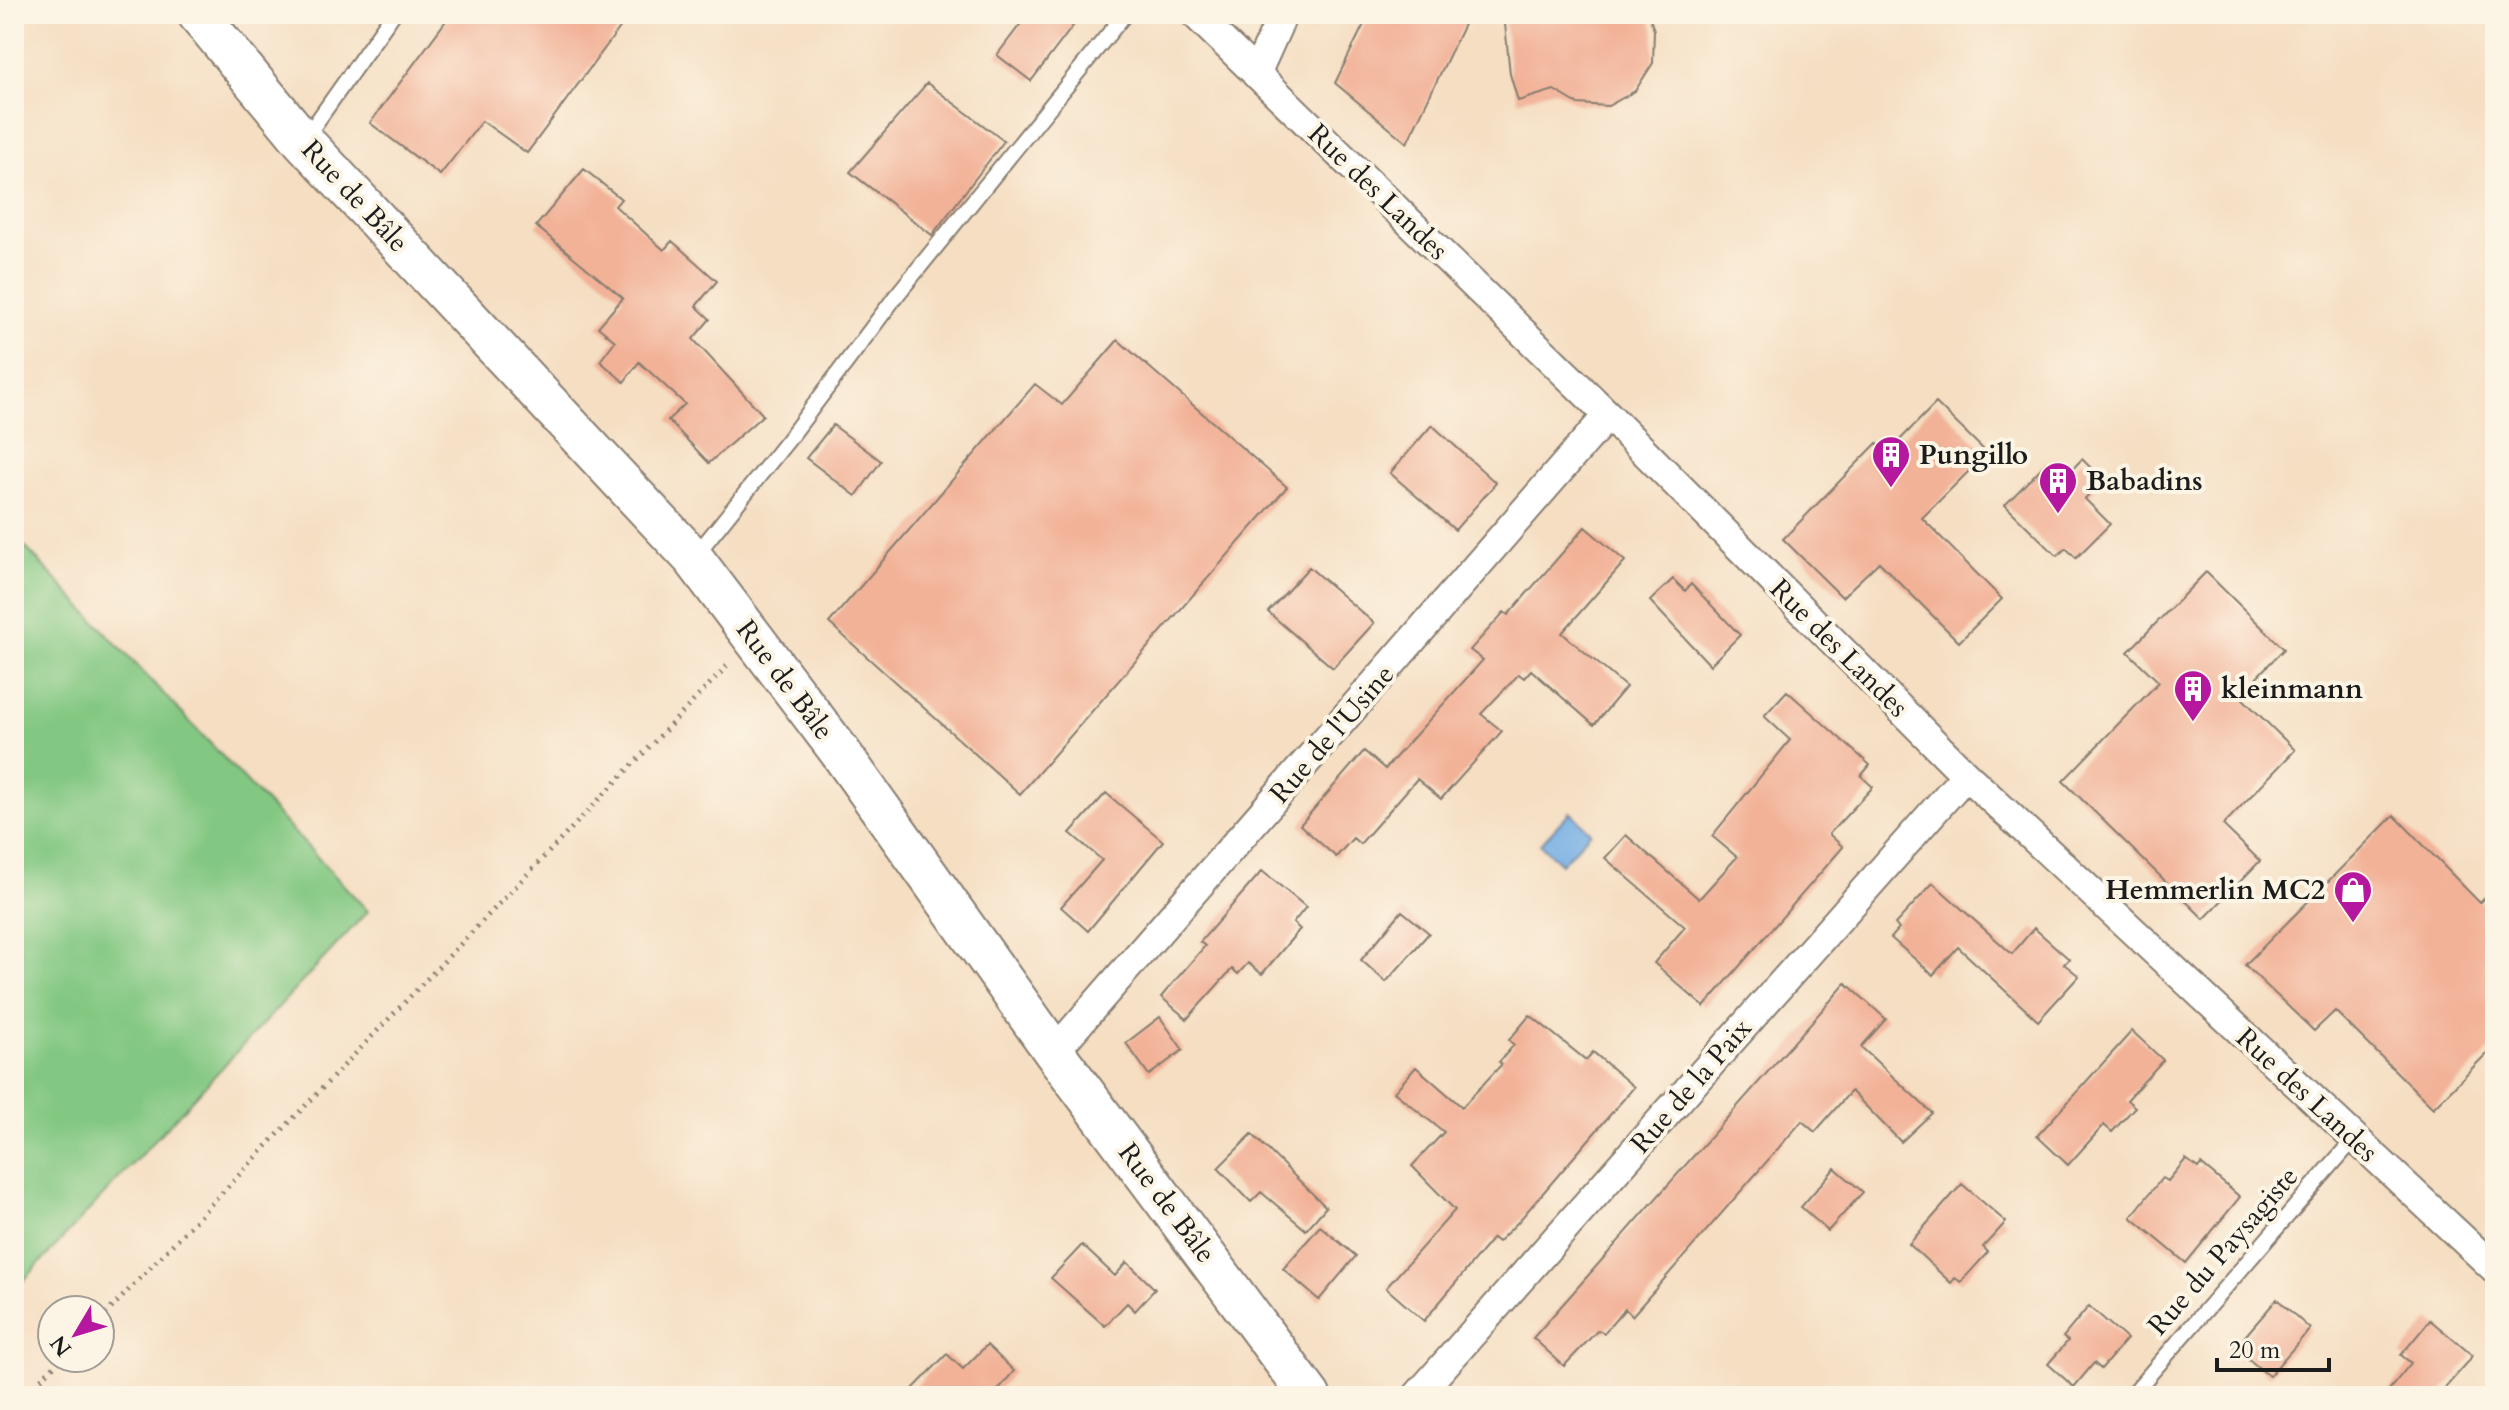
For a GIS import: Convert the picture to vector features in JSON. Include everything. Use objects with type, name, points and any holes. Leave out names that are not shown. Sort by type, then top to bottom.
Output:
[{"type":"street","name":"Rue de Bâle","points":[[198,14],[303,141],[693,558],[840,752],[1054,1052],[1310,1396]]},
{"type":"street","name":"Rue des Landes","points":[[1195,14],[1608,415],[1966,775],[2495,1269]]},
{"type":"street","points":[[1256,74],[1283,14]]},
{"type":"street","name":"Rue de l'Usine","points":[[1054,1052],[1608,415]]},
{"type":"street","name":"Rue de la Paix","points":[[1417,1396],[1966,775]]},
{"type":"lane","points":[[303,141],[393,14]]},
{"type":"lane","points":[[693,558],[788,440],[896,296],[1125,14]]},
{"type":"lane","name":"Rue du Paysagiste","points":[[2131,1396],[2354,1139]]},
{"type":"path","points":[[116,1303],[754,640]]},
{"type":"path","points":[[24,1396],[46,1374]]},
{"type":"green space","points":[[14,535],[368,911],[14,1291]]},
{"type":"water","points":[[1570,812],[1591,832],[1561,864],[1540,844]]},
{"type":"building","points":[[451,14],[630,14],[527,153],[482,121],[440,175],[370,123]]},
{"type":"building","points":[[1028,14],[1082,14],[1031,81],[997,55]]},
{"type":"building","points":[[1369,14],[1469,14],[1407,143],[1335,83]]},
{"type":"building","points":[[1504,14],[1648,14],[1654,30],[1653,63],[1635,91],[1608,106],[1578,104],[1554,90],[1518,101],[1510,74]]},
{"type":"building","points":[[927,83],[1004,141],[932,235],[850,172]]},
{"type":"building","points":[[584,169],[621,199],[615,206],[664,250],[672,241],[717,281],[696,306],[710,319],[693,339],[763,415],[709,463],[668,420],[685,404],[639,362],[624,382],[600,361],[615,341],[598,327],[623,298],[536,226]]},
{"type":"building","points":[[1118,340],[1287,487],[1020,794],[829,623],[1035,384],[1062,405]]},
{"type":"building","name":"Pungillo","points":[[1936,403],[1987,453],[1922,518],[2002,599],[1959,642],[1879,562],[1842,597],[1783,539],[1877,443],[1887,453]]},
{"type":"building","points":[[833,425],[881,461],[856,496],[806,458]]},
{"type":"building","points":[[1432,425],[1496,483],[1455,530],[1390,473]]},
{"type":"building","name":"Babadins","points":[[2082,459],[2103,480],[2085,499],[2110,524],[2076,558],[2066,548],[2057,556],[2005,505],[2046,463],[2063,479]]},
{"type":"building","points":[[1585,527],[1625,561],[1562,633],[1626,687],[1594,725],[1531,670],[1524,678],[1519,674],[1481,714],[1502,731],[1441,799],[1417,779],[1360,844],[1353,838],[1336,857],[1300,825],[1364,751],[1385,769],[1483,660],[1470,650],[1504,612],[1508,615]]},
{"type":"building","points":[[1309,567],[1374,623],[1333,668],[1268,612]]},
{"type":"building","name":"kleinmann","points":[[2206,572],[2284,649],[2239,695],[2295,750],[2223,825],[2260,861],[2204,919],[2063,781],[2159,682],[2128,652]]},
{"type":"building","points":[[1673,579],[1685,591],[1691,584],[1740,635],[1710,665],[1650,601]]},
{"type":"building","points":[[1787,691],[1870,765],[1861,776],[1873,787],[1829,834],[1843,847],[1704,1007],[1654,963],[1685,927],[1605,858],[1626,835],[1699,899],[1737,857],[1712,836],[1790,740],[1764,716]]},
{"type":"building","points":[[1106,793],[1163,841],[1088,931],[1061,907],[1102,860],[1070,833]]},
{"type":"building","points":[[2394,815],[2480,903],[2495,887],[2495,1045],[2433,1108],[2335,1011],[2314,1031],[2245,965]]},
{"type":"building","points":[[1262,871],[1306,907],[1293,923],[1300,929],[1262,974],[1248,963],[1238,974],[1232,969],[1187,1019],[1161,997],[1205,946],[1200,942]]},
{"type":"building","points":[[1933,883],[2012,954],[2034,928],[2069,959],[2064,964],[2079,976],[2038,1021],[1958,947],[1933,975],[1891,938],[1899,929],[1895,924]]},
{"type":"building","points":[[1402,911],[1429,933],[1386,982],[1361,960]]},
{"type":"building","points":[[1846,983],[1886,1019],[1861,1047],[1932,1113],[1901,1142],[1851,1091],[1815,1132],[1802,1121],[1632,1316],[1625,1309],[1604,1333],[1598,1330],[1564,1366],[1533,1338]]},
{"type":"building","points":[[1530,1015],[1586,1060],[1593,1052],[1634,1087],[1518,1222],[1498,1242],[1493,1238],[1424,1321],[1386,1288],[1455,1210],[1412,1166],[1444,1132],[1394,1092],[1416,1067],[1462,1107],[1502,1064],[1499,1062],[1514,1045],[1509,1040]]},
{"type":"building","points":[[1160,1017],[1183,1050],[1149,1075],[1126,1043]]},
{"type":"building","points":[[2132,1031],[2163,1060],[2127,1100],[2135,1107],[2112,1132],[2104,1125],[2068,1165],[2037,1136]]},
{"type":"building","points":[[1252,1134],[1326,1207],[1306,1230],[1261,1192],[1251,1202],[1218,1168]]},
{"type":"building","points":[[2186,1159],[2198,1168],[2201,1164],[2240,1197],[2186,1263],[2131,1217],[2162,1178],[2168,1181]]},
{"type":"building","points":[[1835,1168],[1863,1192],[1828,1231],[1801,1207]]},
{"type":"building","points":[[1962,1184],[2006,1222],[1983,1247],[1988,1252],[1961,1282],[1955,1278],[1951,1283],[1909,1244]]},
{"type":"building","points":[[1320,1226],[1356,1256],[1319,1300],[1283,1269]]},
{"type":"building","points":[[1082,1245],[1115,1276],[1127,1262],[1155,1289],[1135,1311],[1127,1303],[1105,1326],[1051,1278]]},
{"type":"building","points":[[2277,1299],[2310,1329],[2269,1376],[2235,1348]]},
{"type":"building","points":[[2089,1306],[2127,1339],[2101,1369],[2094,1363],[2074,1387],[2048,1364],[2068,1341],[2063,1337]]},
{"type":"building","points":[[2430,1320],[2472,1355],[2469,1361],[2438,1396],[2384,1396],[2411,1363],[2401,1355]]},
{"type":"building","points":[[987,1345],[1014,1371],[993,1396],[906,1396],[947,1354],[963,1369]]},
{"type":"place","name":"Pungillo","points":[[1891,489]]},
{"type":"place","name":"Babadins","points":[[2058,515]]},
{"type":"place","name":"kleinmann","points":[[2193,723]]},
{"type":"place","name":"Hemmerlin MC2","points":[[2353,924]]}]
